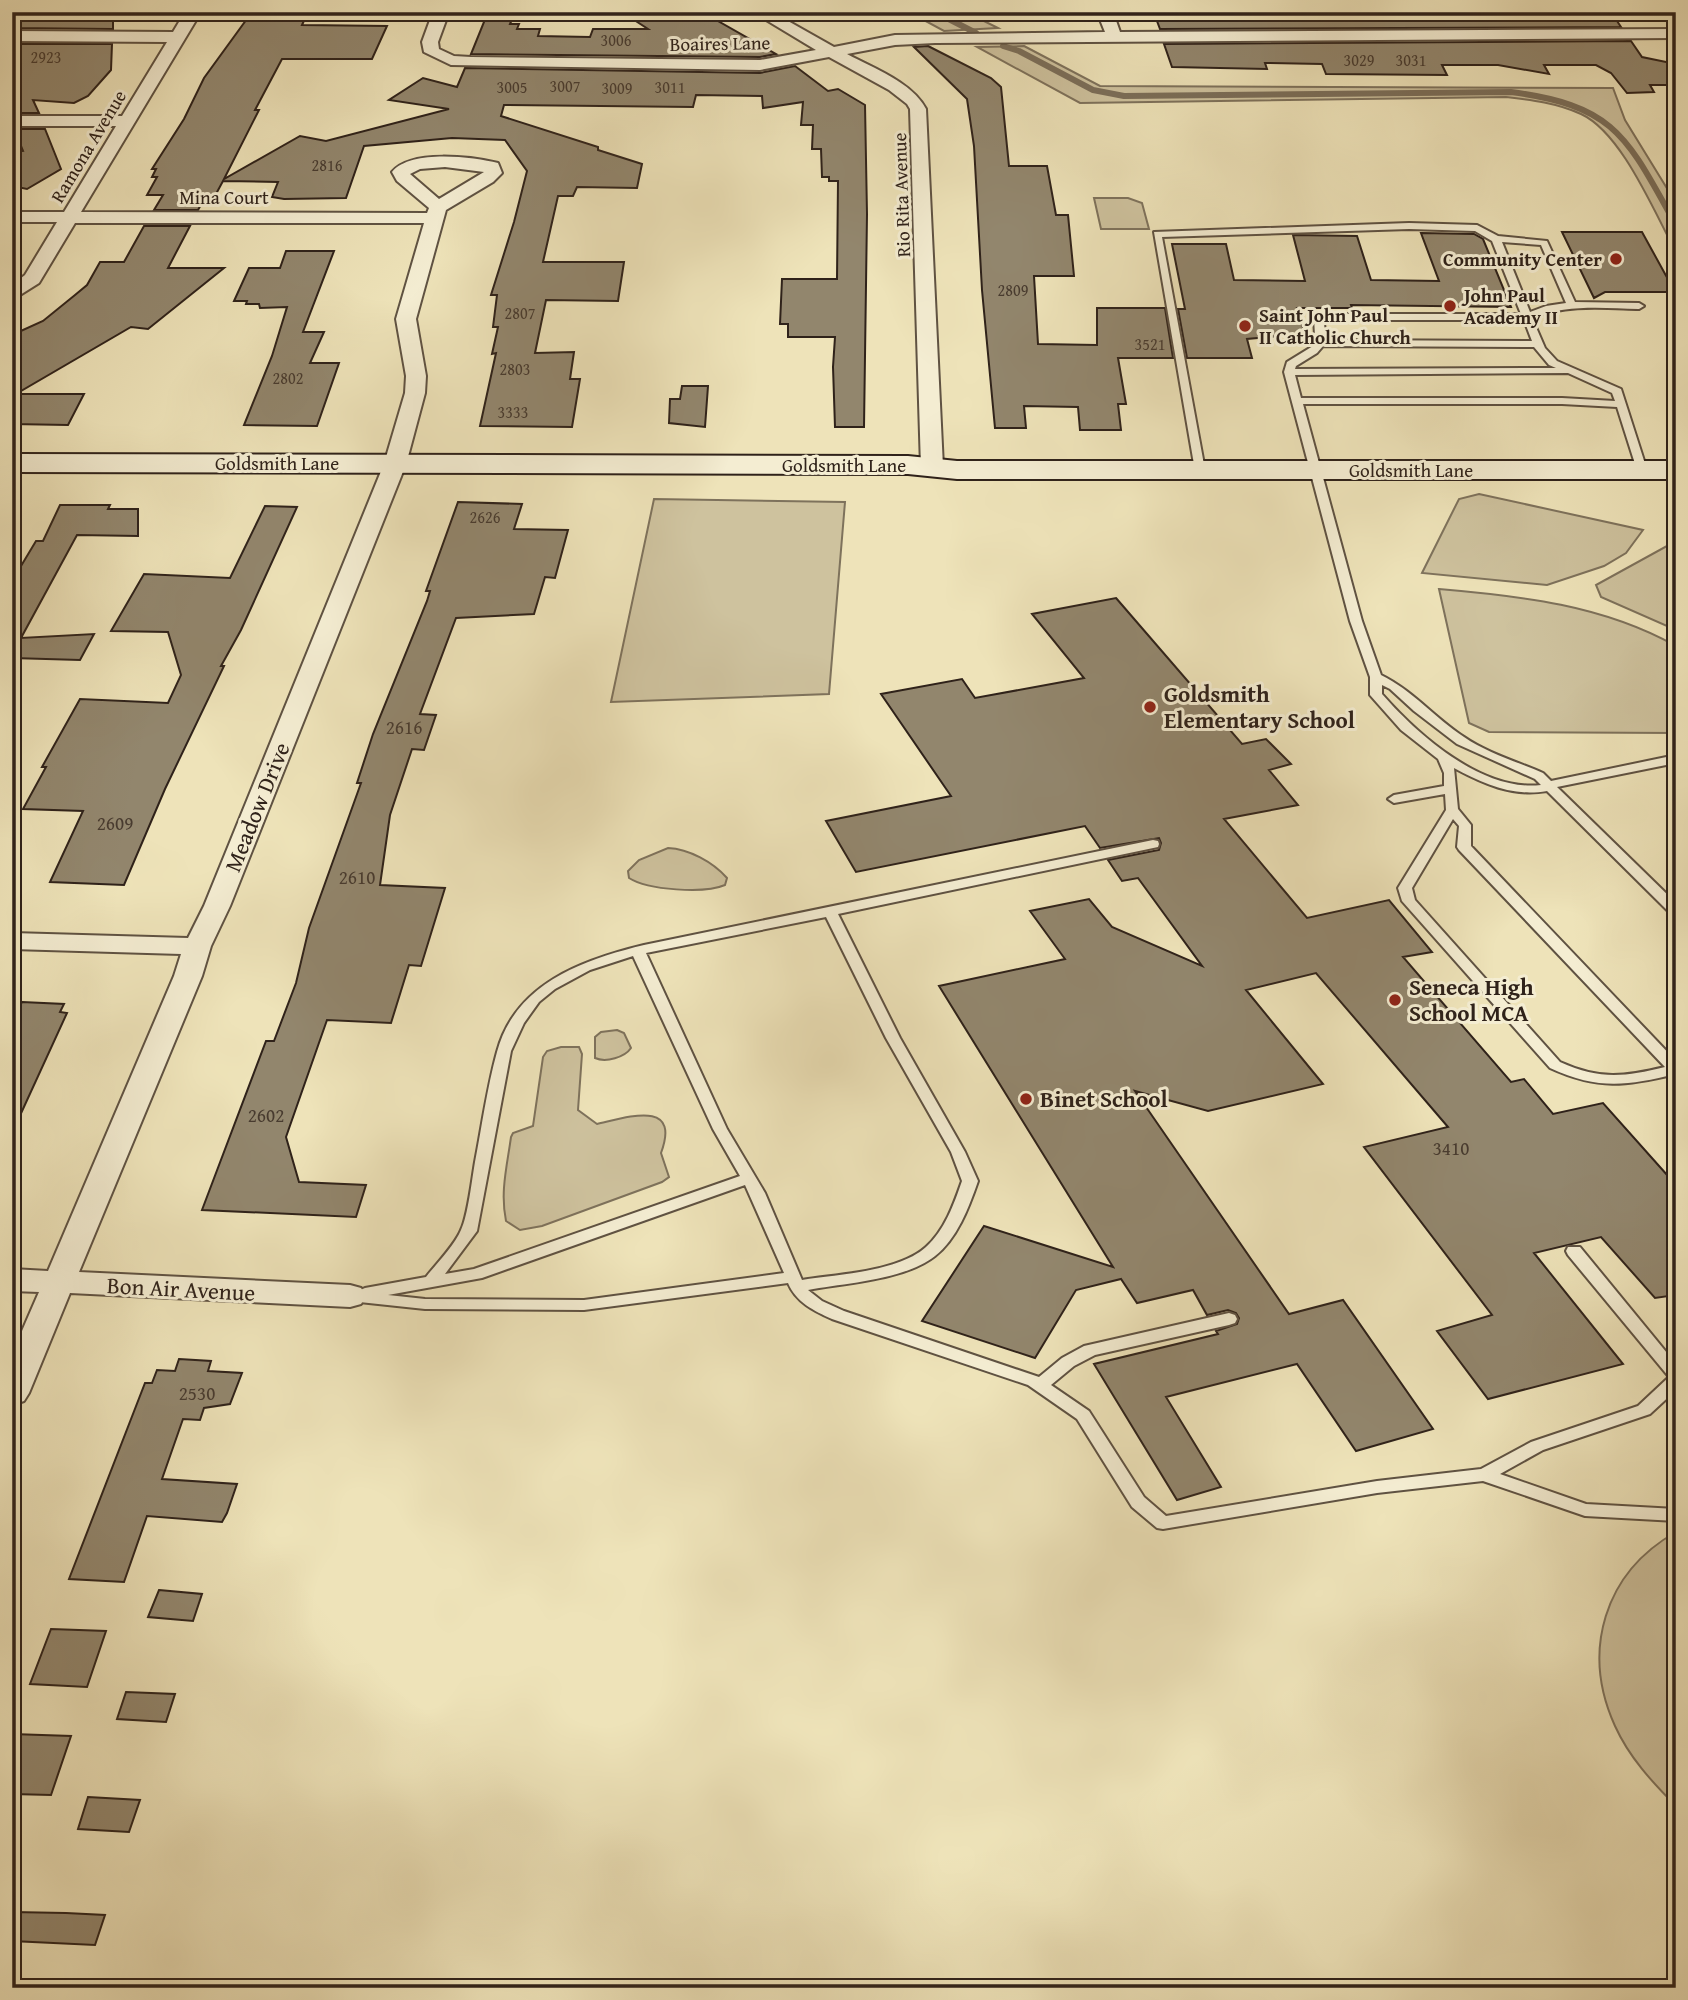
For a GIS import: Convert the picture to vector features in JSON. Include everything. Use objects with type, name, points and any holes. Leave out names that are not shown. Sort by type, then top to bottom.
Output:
[{"type":"street","name":"Ramona Avenue","points":[[12,294],[32,279],[193,12]]},
{"type":"street","name":"Boaires Lane","points":[[441,12],[429,47],[437,55],[471,62],[747,66],[777,64],[906,39],[1675,35]]},
{"type":"street","name":"Rio Rita Avenue","points":[[760,12],[906,94],[918,109],[932,467]]},
{"type":"street","points":[[1105,12],[1114,37]]},
{"type":"street","points":[[1662,21],[1675,35]]},
{"type":"street","points":[[12,36],[178,37]]},
{"type":"street","points":[[12,121],[126,121]]},
{"type":"street","name":"Mina Court","points":[[12,216],[437,213]]},
{"type":"street","name":"Meadow Drive","points":[[12,1393],[188,976],[197,946],[217,906],[395,464],[416,388],[406,319],[437,213]]},
{"type":"street","name":"Goldsmith Lane","points":[[12,463],[908,465],[957,470],[1676,470]]},
{"type":"street","points":[[12,941],[197,946]]},
{"type":"street","name":"Bon Air Avenue","points":[[12,1280],[350,1296]]},
{"type":"lane","points":[[1200,470],[1157,234],[1409,226],[1477,228],[1496,239],[1544,243],[1572,305]]},
{"type":"lane","points":[[1496,239],[1537,344],[1553,363],[1617,391],[1642,470]]},
{"type":"lane","points":[[1639,306],[1572,305],[1546,309],[1526,317],[1319,317],[1322,343],[1318,350],[1292,365],[1289,372],[1356,621],[1376,677],[1376,695],[1400,722],[1444,760],[1504,788],[1531,791],[1546,783],[1676,759]]},
{"type":"lane","points":[[1322,343],[1537,344]]},
{"type":"lane","points":[[1289,372],[1572,370]]},
{"type":"lane","points":[[1297,401],[1562,401],[1621,404]]},
{"type":"lane","points":[[1376,677],[1394,686],[1461,741],[1546,783],[1676,911]]},
{"type":"lane","points":[[1444,760],[1450,773],[1452,810],[1405,888],[1409,901],[1555,1065],[1575,1075],[1604,1083],[1675,1069]]},
{"type":"lane","points":[[1394,799],[1451,789]]},
{"type":"lane","points":[[1452,810],[1465,825],[1464,847],[1675,1069]]},
{"type":"lane","points":[[430,1282],[469,1231],[504,1051],[512,1030],[525,1009],[549,986],[603,960],[638,951],[1153,844]]},
{"type":"lane","points":[[350,1296],[425,1304],[584,1304],[873,1272],[923,1258],[951,1227],[970,1181],[958,1152],[893,1038],[830,912]]},
{"type":"lane","points":[[638,951],[720,1129],[749,1178],[795,1281],[816,1305],[1040,1385],[1083,1415],[1138,1502],[1163,1523],[1377,1487],[1484,1475],[1537,1447],[1644,1410],[1676,1378],[1574,1251]]},
{"type":"lane","points":[[350,1296],[476,1274],[749,1178]]},
{"type":"lane","points":[[1040,1385],[1068,1362],[1090,1350],[1228,1319]]},
{"type":"lane","points":[[1484,1475],[1585,1510],[1676,1515]]},
{"type":"shaded area","points":[[909,12],[966,12],[998,28],[944,31]]},
{"type":"shaded area","points":[[1024,46],[1100,86],[1613,88],[1625,120],[1676,203],[1676,252],[1636,175],[1610,138],[1581,114],[1563,107],[1506,97],[1080,103],[977,47]]},
{"type":"shaded area","points":[[1094,198],[1128,198],[1142,203],[1149,229],[1101,229]]},
{"type":"shaded area","points":[[1479,494],[1643,530],[1626,553],[1604,566],[1547,585],[1422,573],[1459,499]]},
{"type":"shaded area","points":[[654,499],[845,502],[829,694],[611,702]]},
{"type":"shaded area","points":[[1676,541],[1676,630],[1601,597],[1596,585]]},
{"type":"shaded area","points":[[1439,589],[1531,599],[1591,612],[1648,632],[1676,646],[1676,733],[1489,732],[1469,723]]},
{"type":"shaded area","points":[[668,848],[684,851],[708,862],[727,878],[725,885],[704,889],[662,888],[629,878],[628,871],[639,860]]},
{"type":"shaded area","points":[[617,1030],[624,1033],[631,1048],[615,1058],[595,1058],[595,1037],[601,1032]]},
{"type":"shaded area","points":[[561,1047],[579,1047],[582,1054],[578,1110],[597,1124],[648,1116],[658,1118],[664,1125],[665,1136],[661,1153],[669,1177],[662,1182],[542,1226],[520,1230],[506,1221],[504,1210],[511,1137],[513,1133],[533,1126],[543,1057],[547,1051]]},
{"type":"shaded area","points":[[1676,1532],[1676,1806],[1642,1769],[1615,1726],[1605,1698],[1600,1670],[1600,1642],[1606,1616],[1616,1592],[1631,1569],[1651,1549]]},
{"type":"building","points":[[12,12],[113,12],[113,29],[12,28]]},
{"type":"building","points":[[252,12],[308,12],[302,25],[387,26],[372,59],[282,59],[255,110],[259,110],[224,179],[300,136],[326,141],[449,109],[389,100],[423,78],[457,87],[465,68],[760,73],[795,66],[828,91],[838,89],[865,105],[867,214],[864,427],[835,427],[835,337],[788,337],[788,324],[780,324],[782,279],[837,279],[838,181],[829,181],[829,177],[822,177],[821,149],[812,149],[813,125],[801,125],[803,102],[763,108],[762,96],[696,95],[693,107],[504,105],[501,116],[642,164],[637,188],[577,187],[573,196],[558,196],[543,262],[624,262],[618,301],[546,300],[535,353],[574,352],[570,379],[580,379],[572,427],[480,426],[496,353],[492,354],[498,327],[493,327],[497,295],[491,295],[527,171],[505,140],[452,138],[364,146],[346,198],[284,199],[272,197],[278,182],[223,181],[216,194],[207,194],[198,210],[154,210],[163,195],[147,195],[157,177],[152,177],[156,169],[152,169],[184,119],[204,78]]},
{"type":"building","points":[[488,12],[515,12],[510,24],[519,24],[517,29],[540,29],[538,36],[590,37],[593,29],[648,29],[622,12],[702,12],[776,54],[760,57],[471,54]]},
{"type":"building","points":[[1611,12],[1621,27],[1160,29],[1154,13]]},
{"type":"building","points":[[1631,41],[1642,57],[1676,64],[1676,85],[1650,85],[1654,92],[1627,93],[1611,73],[1596,65],[1544,65],[1549,74],[1498,65],[1442,65],[1447,75],[1326,74],[1322,64],[1265,63],[1267,69],[1172,67],[1164,44]]},
{"type":"building","points":[[12,44],[112,44],[111,70],[88,96],[74,103],[33,100],[39,113],[12,113]]},
{"type":"building","points":[[928,46],[991,78],[1001,87],[1009,166],[1047,166],[1056,215],[1068,215],[1074,276],[1034,276],[1038,344],[1097,345],[1097,308],[1165,308],[1173,358],[1118,358],[1126,404],[1118,404],[1121,430],[1080,430],[1078,407],[1024,406],[1026,428],[995,428],[982,290],[974,146],[967,99],[914,47]]},
{"type":"building","points":[[14,129],[45,129],[61,169],[27,189],[12,186],[12,152],[23,151]]},
{"type":"building","points":[[144,226],[190,226],[168,268],[224,268],[148,329],[131,327],[16,394],[84,394],[68,425],[12,424],[12,335],[43,321],[75,295],[87,285],[100,262],[124,262]]},
{"type":"building","name":"Community Center","points":[[1562,232],[1642,232],[1675,292],[1605,292],[1594,298]]},
{"type":"building","points":[[1421,233],[1474,234],[1483,239],[1511,307],[1351,305],[1352,308],[1297,308],[1305,334],[1247,339],[1252,358],[1187,358],[1178,309],[1185,309],[1172,244],[1226,244],[1234,280],[1305,281],[1293,235],[1357,236],[1371,280],[1439,281]]},
{"type":"building","points":[[286,251],[334,251],[303,332],[324,332],[310,363],[339,363],[317,426],[244,425],[272,356],[287,307],[260,308],[259,304],[234,301],[249,268],[280,268]]},
{"type":"building","points":[[682,386],[708,386],[705,427],[669,423],[670,399],[680,399]]},
{"type":"building","points":[[458,502],[522,504],[514,529],[568,530],[555,578],[545,577],[534,614],[456,618],[420,714],[436,715],[424,750],[412,749],[390,815],[380,885],[445,888],[421,966],[409,965],[391,1023],[327,1020],[286,1137],[299,1182],[366,1185],[356,1217],[202,1210],[266,1041],[274,1041],[296,983],[309,928],[361,783],[357,783],[373,734],[427,601],[430,591],[426,591]]},
{"type":"building","points":[[60,505],[110,505],[108,509],[138,509],[138,536],[77,535],[21,638],[94,634],[80,660],[12,658],[12,581],[36,541],[43,541]]},
{"type":"building","points":[[265,506],[297,507],[241,630],[221,666],[224,666],[165,789],[124,885],[50,882],[83,811],[23,809],[46,767],[42,767],[80,699],[168,703],[181,675],[168,632],[111,631],[144,574],[230,578]]},
{"type":"building","points":[[1116,598],[1242,744],[1266,739],[1291,764],[1269,770],[1298,805],[1224,819],[1307,918],[1389,900],[1432,952],[1403,957],[1511,1082],[1524,1079],[1553,1114],[1603,1103],[1676,1185],[1676,1295],[1655,1298],[1601,1237],[1534,1253],[1623,1364],[1488,1399],[1437,1331],[1492,1315],[1364,1147],[1448,1127],[1316,973],[1246,990],[1323,1084],[1208,1111],[1135,1091],[1289,1314],[1343,1300],[1433,1429],[1356,1451],[1297,1364],[1166,1397],[1221,1487],[1177,1500],[1094,1364],[1218,1334],[1216,1331],[1237,1324],[1239,1318],[1236,1313],[1228,1310],[1207,1315],[1193,1290],[1137,1303],[1121,1279],[1076,1290],[1035,1358],[922,1321],[984,1226],[1113,1267],[939,986],[1065,959],[1030,911],[1089,899],[1112,927],[1202,966],[1138,878],[1122,881],[1108,860],[1159,850],[1159,838],[1100,848],[1085,826],[856,872],[826,821],[951,796],[881,694],[962,679],[975,698],[1084,678],[1032,614]]},
{"type":"building","points":[[22,1002],[64,1004],[60,1012],[67,1013],[12,1133],[12,1009],[18,1009]]},
{"type":"building","points":[[179,1359],[211,1361],[208,1371],[242,1373],[230,1404],[204,1408],[200,1420],[183,1419],[162,1479],[237,1484],[227,1513],[222,1522],[147,1516],[124,1582],[69,1579],[145,1383],[152,1383],[157,1370],[175,1371]]},
{"type":"building","points":[[159,1590],[202,1594],[193,1621],[148,1617]]},
{"type":"building","points":[[51,1629],[106,1631],[87,1687],[30,1684]]},
{"type":"building","points":[[126,1692],[175,1694],[166,1722],[117,1719]]},
{"type":"building","points":[[12,1734],[71,1736],[51,1795],[12,1794]]},
{"type":"building","points":[[88,1797],[140,1800],[129,1832],[78,1829]]},
{"type":"building","points":[[12,1912],[105,1915],[95,1945],[12,1941]]},
{"type":"waterway","points":[[935,12],[976,33]]},
{"type":"waterway","points":[[1003,46],[1019,51],[1093,90],[1124,96],[1511,92],[1547,98],[1575,106],[1597,117],[1615,131],[1644,169],[1676,225]]},
{"type":"place","name":"Community Center","points":[[1616,259]]},
{"type":"place","name":"John Paul Academy II","points":[[1450,306]]},
{"type":"place","name":"Saint John Paul II Catholic Church","points":[[1245,326]]},
{"type":"place","name":"Goldsmith Elementary School","points":[[1150,707]]},
{"type":"place","name":"Seneca High School MCA","points":[[1395,1000]]},
{"type":"place","name":"Binet School","points":[[1026,1099]]}]
